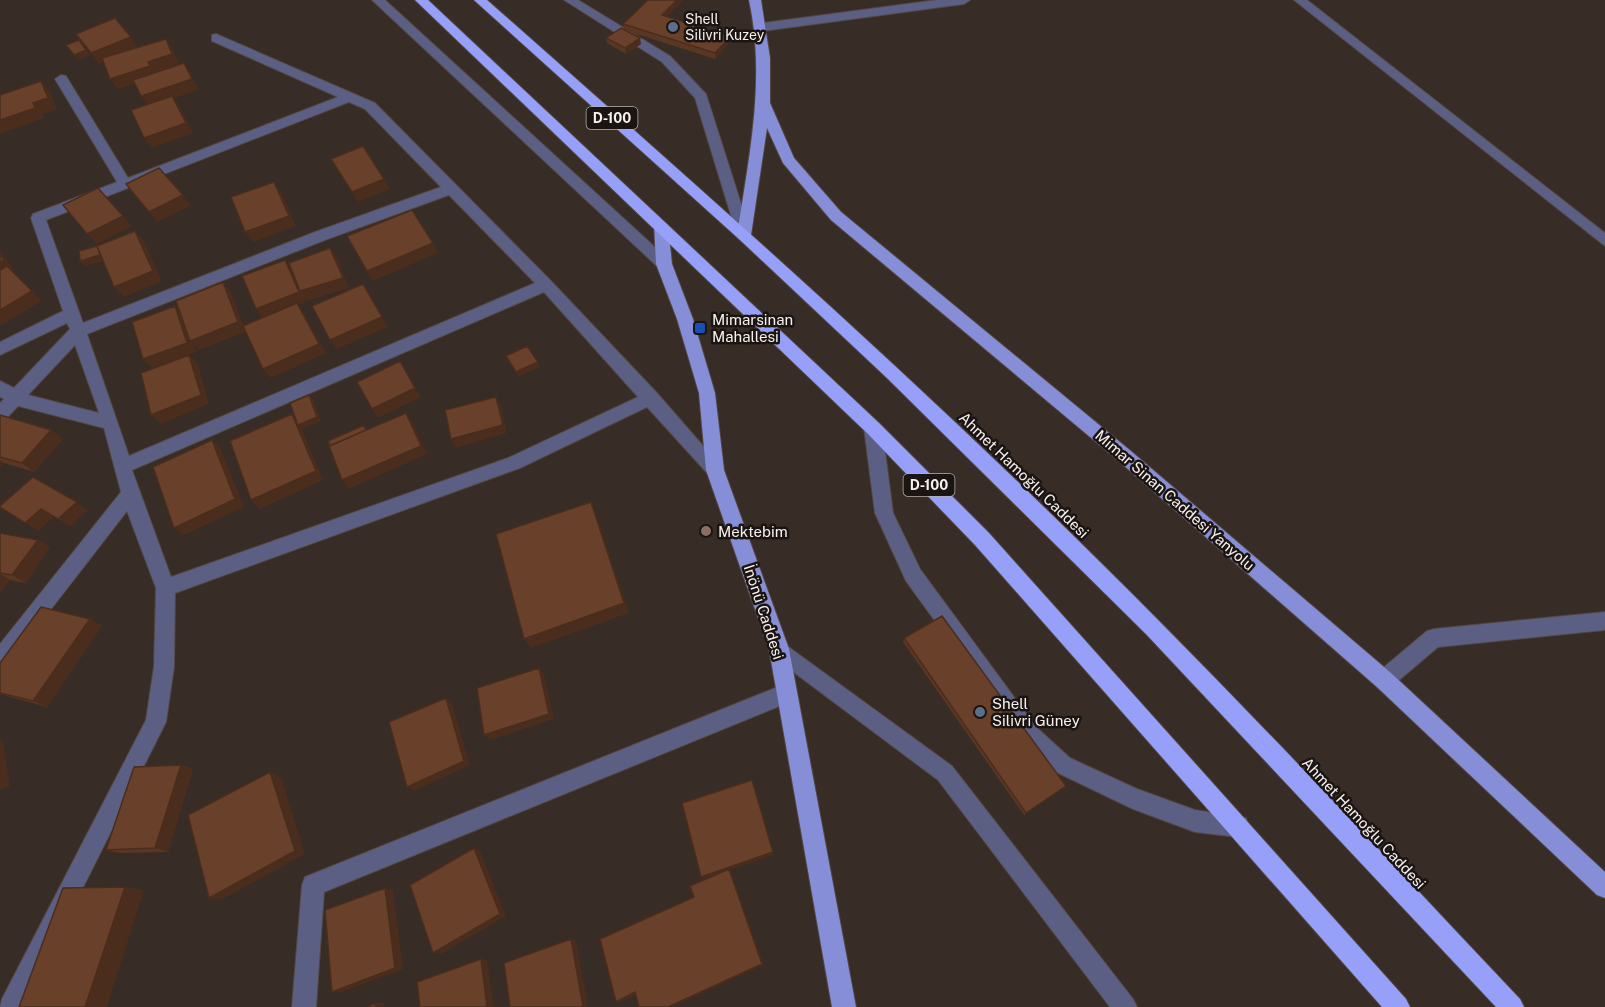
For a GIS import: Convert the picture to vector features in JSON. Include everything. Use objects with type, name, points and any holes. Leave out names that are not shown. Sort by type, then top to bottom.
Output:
[{"type":"highway","name":"D-100","points":[[421,0],[873,428],[982,539],[1398,1007]]},
{"type":"highway","name":"Ahmet Hamoğlu Caddesi","points":[[480,0],[744,235],[893,374],[1153,628],[1512,1007]]},
{"type":"main road","points":[[744,235],[763,103],[763,27],[755,0]]},
{"type":"main road","name":"Mimar Sinan Caddesi Yanyolu","points":[[763,103],[788,160],[836,216],[1117,449],[1384,680],[1605,887]]},
{"type":"main road","name":"İnönü Caddesi","points":[[661,225],[664,264],[685,319],[707,393],[715,470],[779,650],[785,694],[844,1007]]},
{"type":"street","points":[[378,0],[664,264]]},
{"type":"street","points":[[570,0],[666,59],[701,97],[744,235]]},
{"type":"street","points":[[763,27],[964,0]]},
{"type":"street","points":[[1300,0],[1604,238]]},
{"type":"street","points":[[216,38],[370,106],[546,285],[715,470]]},
{"type":"street","points":[[61,79],[125,184]]},
{"type":"street","points":[[10,1007],[156,722],[164,667],[166,588],[130,495],[111,423],[38,218],[349,97]]},
{"type":"street","points":[[0,414],[77,332],[320,236],[452,188]]},
{"type":"street","points":[[124,466],[546,285]]},
{"type":"street","points":[[0,349],[71,314]]},
{"type":"street","points":[[0,388],[15,398],[111,423]]},
{"type":"street","points":[[166,588],[514,463],[651,398]]},
{"type":"street","points":[[873,428],[884,513],[913,575],[1029,734],[1064,765],[1132,798],[1195,821],[1238,826]]},
{"type":"street","points":[[0,659],[130,495]]},
{"type":"street","points":[[1384,680],[1434,638],[1605,621]]},
{"type":"street","points":[[779,650],[945,773],[1125,1007]]},
{"type":"street","points":[[304,1007],[313,885],[785,694]]},
{"type":"building","points":[[648,0],[677,0],[662,15],[730,37],[715,53],[623,24]]},
{"type":"building","points":[[115,18],[131,37],[91,53],[76,34]]},
{"type":"building","points":[[621,28],[640,38],[625,48],[606,38]]},
{"type":"building","points":[[166,39],[172,54],[148,62],[150,66],[110,79],[102,58]]},
{"type":"building","points":[[79,40],[86,50],[74,55],[66,45]]},
{"type":"building","points":[[184,63],[192,79],[141,96],[133,80]]},
{"type":"building","points":[[41,81],[48,98],[33,103],[35,108],[0,120],[0,95]]},
{"type":"building","points":[[172,96],[186,123],[144,138],[131,110]]},
{"type":"building","points":[[363,146],[384,179],[352,192],[331,159]]},
{"type":"building","points":[[159,168],[183,195],[149,212],[126,184]]},
{"type":"building","points":[[274,182],[289,216],[245,232],[231,197]]},
{"type":"building","points":[[98,188],[123,216],[87,234],[63,205]]},
{"type":"building","points":[[412,210],[433,243],[367,271],[347,236]]},
{"type":"building","points":[[135,231],[153,271],[114,287],[97,246]]},
{"type":"building","points":[[97,246],[100,255],[80,261],[79,251]]},
{"type":"building","points":[[330,248],[343,278],[300,291],[289,263]]},
{"type":"building","points":[[285,260],[299,292],[256,309],[242,276]]},
{"type":"building","points":[[7,266],[32,291],[0,310],[0,270]]},
{"type":"building","points":[[223,282],[238,322],[190,341],[176,301]]},
{"type":"building","points":[[363,284],[382,317],[330,340],[312,306]]},
{"type":"building","points":[[297,303],[319,344],[263,369],[243,326]]},
{"type":"building","points":[[175,306],[187,343],[143,359],[132,322]]},
{"type":"building","points":[[527,346],[538,362],[516,372],[506,356]]},
{"type":"building","points":[[189,355],[201,395],[151,415],[141,373]]},
{"type":"building","points":[[400,361],[415,388],[372,409],[357,382]]},
{"type":"building","points":[[309,395],[317,417],[298,425],[290,403]]},
{"type":"building","points":[[496,397],[503,425],[451,439],[445,410]]},
{"type":"building","points":[[406,413],[421,446],[342,480],[329,446]]},
{"type":"building","points":[[292,414],[316,471],[251,500],[230,441]]},
{"type":"building","points":[[0,415],[51,430],[22,463],[0,457]]},
{"type":"building","points":[[364,425],[366,430],[330,446],[328,441]]},
{"type":"building","points":[[212,440],[235,499],[174,528],[153,467]]},
{"type":"building","points":[[33,477],[77,502],[58,519],[41,509],[25,523],[0,507]]},
{"type":"building","points":[[591,502],[624,603],[524,639],[496,534]]},
{"type":"building","points":[[0,533],[38,540],[12,575],[0,573]]},
{"type":"building","points":[[41,607],[90,619],[33,701],[0,693],[0,663]]},
{"type":"building","points":[[942,616],[1066,786],[1026,813],[904,638]]},
{"type":"building","points":[[539,668],[549,714],[484,735],[477,688]]},
{"type":"building","points":[[446,698],[464,761],[407,787],[389,722]]},
{"type":"building","points":[[181,765],[155,848],[106,850],[134,767]]},
{"type":"building","points":[[270,772],[295,851],[209,898],[188,815]]},
{"type":"building","points":[[752,780],[773,852],[701,877],[682,803]]},
{"type":"building","points":[[474,848],[500,914],[433,953],[410,885]]},
{"type":"building","points":[[729,869],[762,964],[668,1007],[639,1007],[635,992],[616,1002],[600,939],[694,897],[690,886]]},
{"type":"building","points":[[125,887],[85,1007],[19,1007],[63,888]]},
{"type":"building","points":[[385,888],[395,968],[332,992],[325,910]]},
{"type":"building","points":[[571,939],[583,1006],[510,1007],[504,963]]},
{"type":"building","points":[[481,959],[487,1007],[420,1007],[417,982]]},
{"type":"place","name":"Shell Silivri Kuzey","points":[[673,27]]},
{"type":"place","name":"Mimarsinan Mahallesi","points":[[700,328]]},
{"type":"place","name":"Mektebim","points":[[706,531]]},
{"type":"place","name":"Shell Silivri Güney","points":[[980,712]]}]
